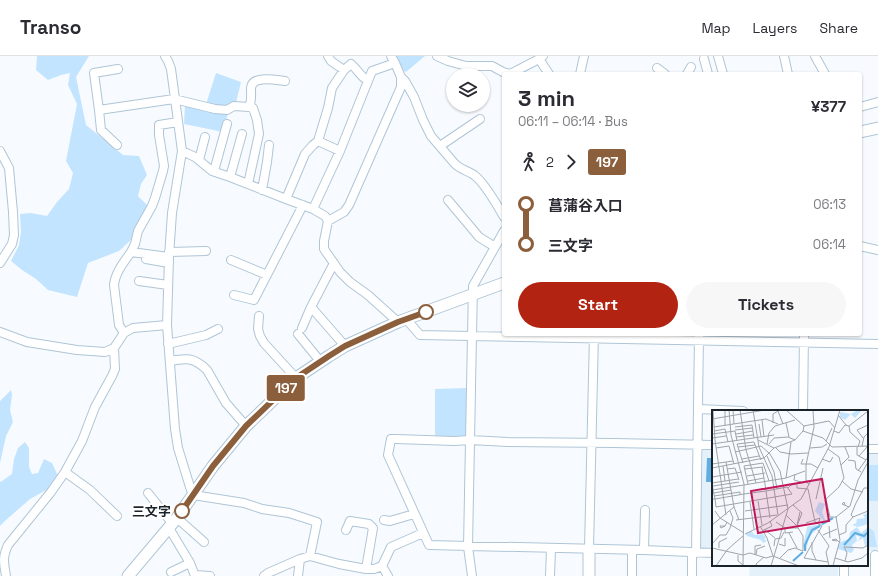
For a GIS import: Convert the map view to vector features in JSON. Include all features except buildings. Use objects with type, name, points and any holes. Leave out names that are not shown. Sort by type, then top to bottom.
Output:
[{"type":"street","points":[[165,56],[171,68],[182,151],[172,213],[168,285],[168,344],[178,448],[190,487],[194,495]]},
{"type":"street","points":[[328,56],[331,61],[344,70]]},
{"type":"street","points":[[437,56],[466,66],[492,66],[502,72]]},
{"type":"street","points":[[580,72],[584,56]]},
{"type":"street","points":[[718,56],[722,72]]},
{"type":"street","points":[[784,56],[788,72]]},
{"type":"street","points":[[815,56],[824,72]]},
{"type":"street","points":[[514,72],[542,57],[548,72]]},
{"type":"street","points":[[704,59],[707,72]]},
{"type":"street","points":[[314,209],[340,151],[372,71],[393,60],[401,77],[414,97],[431,136],[458,166],[475,176],[484,184],[502,214]]},
{"type":"street","points":[[286,199],[305,154],[318,141],[328,108],[332,88],[344,70],[351,64],[361,76],[368,81]]},
{"type":"street","points":[[657,68],[662,72]]},
{"type":"street","points":[[117,145],[101,130],[94,73],[118,69]]},
{"type":"street","points":[[328,221],[344,212],[349,205],[401,87],[401,77]]},
{"type":"street","points":[[249,107],[251,103],[251,86],[253,83],[263,80],[285,81]]},
{"type":"street","points":[[99,110],[174,99],[215,109],[227,110],[234,106],[253,108],[259,134],[248,184]]},
{"type":"street","points":[[862,106],[878,102]]},
{"type":"street","points":[[440,146],[480,119]]},
{"type":"street","points":[[124,333],[119,325],[114,280],[116,274],[135,244],[138,231],[152,206],[163,172],[164,166],[159,135],[159,125],[178,122]]},
{"type":"street","points":[[214,171],[227,124]]},
{"type":"street","points":[[862,132],[878,128]]},
{"type":"street","points":[[230,177],[242,134]]},
{"type":"street","points":[[199,160],[205,137]]},
{"type":"street","points":[[318,141],[340,151]]},
{"type":"street","points":[[262,190],[269,145]]},
{"type":"street","points":[[0,151],[10,168],[14,235],[12,244],[0,263]]},
{"type":"street","points":[[182,151],[195,157],[214,171],[314,209],[325,216],[328,221],[324,249],[340,272],[350,282],[420,335],[472,335],[538,338],[594,336],[804,338],[878,344]]},
{"type":"street","points":[[448,200],[479,238],[495,247]]},
{"type":"street","points":[[234,295],[254,300],[302,205]]},
{"type":"street","points":[[472,576],[468,547],[472,286],[502,235]]},
{"type":"street","points":[[862,246],[878,250]]},
{"type":"street","points":[[146,259],[206,251]]},
{"type":"street","points":[[131,252],[169,257]]},
{"type":"street","points":[[231,260],[267,275]]},
{"type":"street","points":[[320,362],[300,331],[334,262]]},
{"type":"street","points":[[140,281],[168,285]]},
{"type":"street","points":[[128,576],[173,523],[213,466],[246,426],[296,378],[345,346],[402,321],[502,284]]},
{"type":"street","points":[[311,307],[345,346]]},
{"type":"street","points":[[259,316],[258,329],[264,343],[296,378]]},
{"type":"street","points":[[0,332],[27,342],[78,350],[105,352],[114,348],[124,333],[133,328],[167,325]]},
{"type":"street","points":[[168,344],[206,335],[218,329]]},
{"type":"street","points":[[589,576],[594,336]]},
{"type":"street","points":[[692,576],[694,553],[699,337]]},
{"type":"street","points":[[803,410],[804,338]]},
{"type":"street","points":[[6,576],[3,559],[4,553],[65,472],[82,441],[95,407],[115,368],[114,348]]},
{"type":"street","points":[[170,361],[183,359],[197,362],[202,365],[207,370],[226,403],[246,426]]},
{"type":"street","points":[[698,409],[720,410]]},
{"type":"street","points":[[712,445],[391,439],[388,455],[429,546],[644,550],[712,553]]},
{"type":"street","points":[[65,472],[90,490],[117,516]]},
{"type":"street","points":[[148,493],[173,523],[195,575],[210,576]]},
{"type":"street","points":[[194,495],[244,503],[262,509],[289,513],[317,522],[310,556]]},
{"type":"street","points":[[644,550],[645,510]]},
{"type":"street","points":[[384,520],[390,521],[414,514]]},
{"type":"street","points":[[346,530],[350,521],[369,524],[373,528],[366,569]]},
{"type":"street","points":[[173,523],[204,542]]},
{"type":"street","points":[[372,576],[380,566],[391,547],[423,533]]},
{"type":"street","points":[[550,576],[551,549]]},
{"type":"street","points":[[632,550],[632,576]]},
{"type":"street","points":[[264,576],[300,559],[310,556],[339,564],[366,569],[374,569],[380,566]]},
{"type":"street","points":[[873,556],[875,576]]},
{"type":"street","points":[[298,576],[300,559]]},
{"type":"street","points":[[171,572],[190,563]]},
{"type":"street","points":[[380,566],[388,576]]},
{"type":"shaded area","points":[[37,56],[89,56],[76,77],[86,125],[123,155],[139,156],[147,175],[141,184],[138,196],[148,206],[131,240],[119,251],[88,263],[77,297],[48,290],[36,279],[11,261],[19,245],[21,232],[20,214],[31,213],[47,216],[69,189],[73,173],[66,161],[77,104],[68,85],[70,73],[48,80],[36,70]]},
{"type":"shaded area","points":[[395,56],[425,56],[406,72],[398,68]]},
{"type":"shaded area","points":[[216,73],[241,82],[235,107],[206,104]]},
{"type":"shaded area","points":[[185,105],[207,112],[228,113],[223,132],[184,124]]},
{"type":"shaded area","points":[[467,388],[467,437],[435,437],[435,389]]},
{"type":"shaded area","points":[[11,390],[12,395],[10,410],[13,422],[6,436],[0,463],[0,401]]},
{"type":"shaded area","points":[[25,442],[29,448],[29,467],[32,474],[38,473],[44,459],[52,463],[58,476],[50,488],[30,499],[0,526],[0,482],[12,474],[14,459],[18,448]]},
{"type":"shaded area","points":[[703,448],[712,448],[712,548],[700,548]]},
{"type":"shaded area","points":[[868,452],[878,452],[878,551],[868,551]]},
{"type":"shaded area","points":[[868,465],[878,465],[878,501],[868,501]]},
{"type":"shaded area","points":[[868,528],[874,531],[877,547],[868,547]]},
{"type":"shaded area","points":[[750,566],[838,566],[838,576],[749,576]]},
{"type":"water","points":[[707,458],[712,458],[712,482],[706,482]]},
{"type":"bus line","name":"197","points":[[182,511],[213,466],[246,426],[296,378],[345,346],[398,322],[426,312]]},
{"type":"place","name":"三文字","points":[[182,511]]}]
